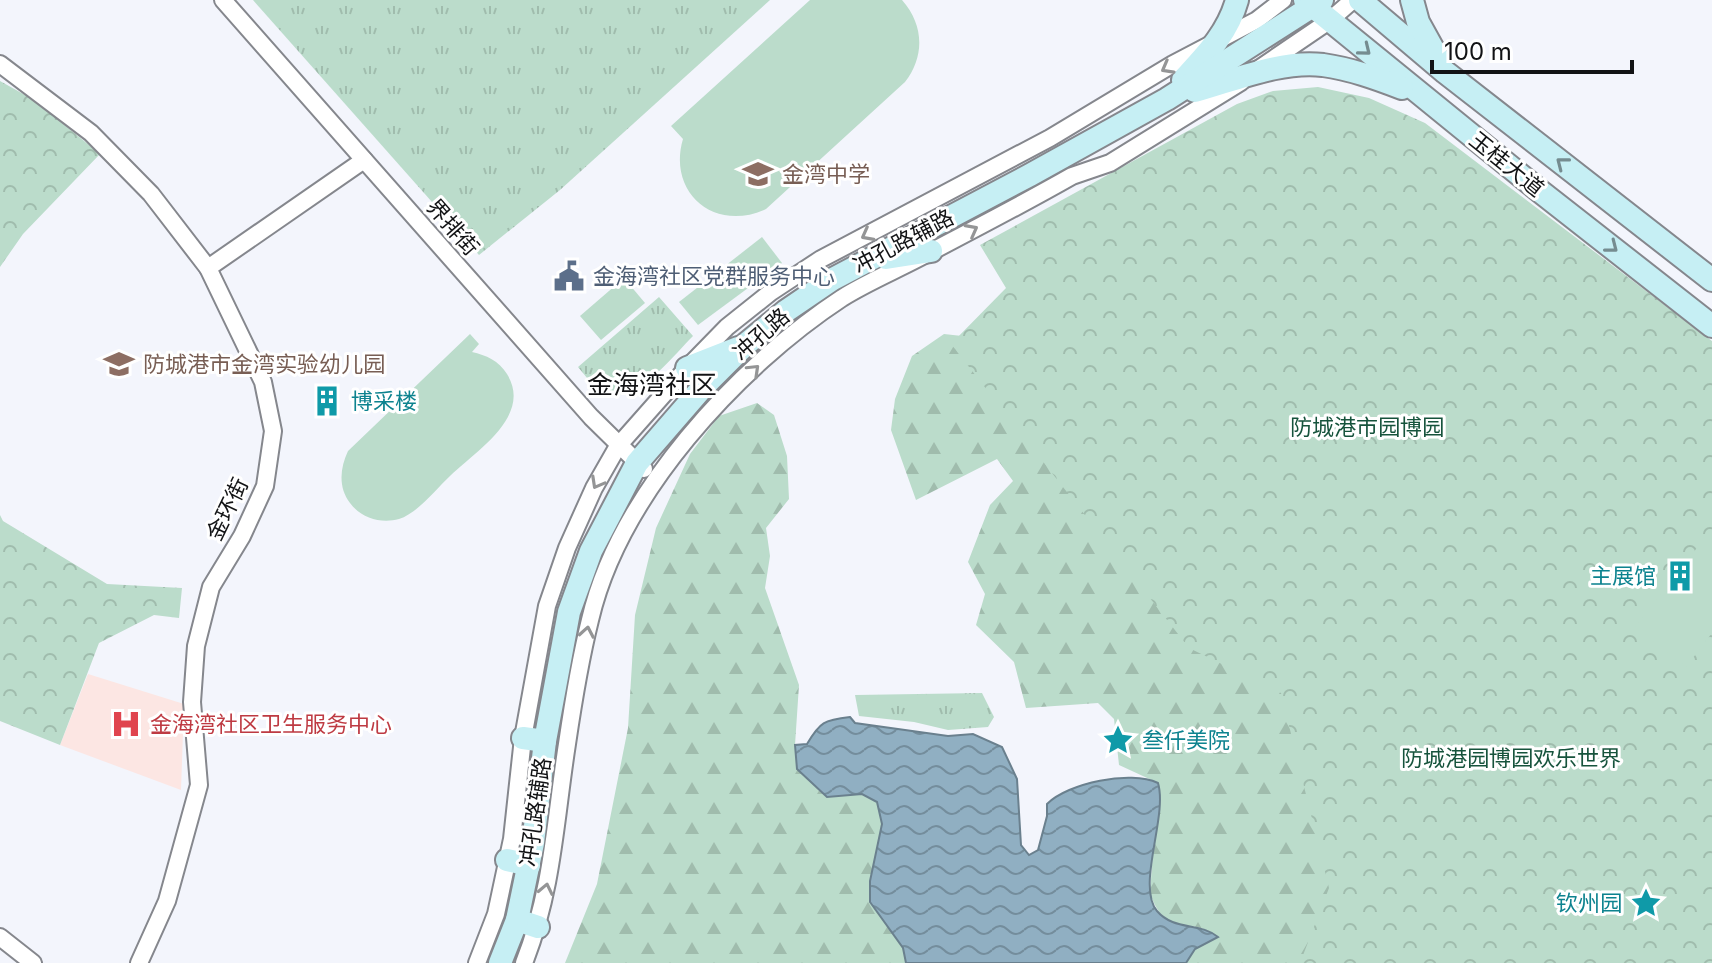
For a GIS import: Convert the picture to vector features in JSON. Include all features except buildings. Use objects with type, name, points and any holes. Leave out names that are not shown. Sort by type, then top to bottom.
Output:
[{"type":"main road","points":[[1167,99],[1219,40],[1232,17],[1237,0]]},
{"type":"main road","name":"玉桂大道","points":[[1360,0],[1445,72],[1712,280]]},
{"type":"main road","points":[[1412,0],[1418,22],[1445,72]]},
{"type":"main road","name":"玉桂大道","points":[[1317,7],[1422,96],[1712,326]]},
{"type":"main road","name":"冲孔路","points":[[500,963],[528,923],[518,862],[534,739],[569,612],[591,551],[637,463],[702,388],[746,344],[786,311],[833,279],[1167,99],[1317,7]]},
{"type":"main road","points":[[1167,99],[1291,66],[1322,65],[1367,74],[1422,96]]},
{"type":"main road","points":[[1576,219],[1598,191]]},
{"type":"main road","points":[[869,260],[931,251]]},
{"type":"main road","points":[[687,368],[746,344]]},
{"type":"street","name":"界排街","points":[[223,0],[618,446],[655,478]]},
{"type":"street","name":"冲孔路辅路","points":[[534,739],[547,606],[572,536],[594,488],[618,446],[727,327],[821,259],[1050,138],[1088,113],[1257,20],[1283,0]]},
{"type":"street","name":"冲孔路辅路","points":[[524,963],[528,923],[555,847],[567,744],[590,617],[633,514],[655,478],[719,403],[802,327],[844,297],[1072,176],[1110,163],[1215,100],[1250,75],[1317,7],[1353,0]]},
{"type":"street","name":"金环街","points":[[0,64],[91,133],[151,194],[208,268],[263,382],[273,431],[265,486],[242,536],[211,587],[196,646],[192,702],[199,785],[167,901],[139,963]]},
{"type":"street","points":[[208,268],[364,160]]},
{"type":"street","name":"冲孔路辅路","points":[[477,963],[518,862]]},
{"type":"street","points":[[0,937],[33,963]]},
{"type":"shaded area","name":"金海湾社区卫生服务中心","points":[[88,674],[184,704],[181,790],[60,745]]},
{"type":"green space","points":[[253,0],[770,0],[560,190],[479,255]]},
{"type":"green space","points":[[810,0],[902,0],[918,30],[919,51],[912,72],[905,82],[766,209],[747,215],[729,216],[713,212],[699,203],[689,191],[682,176],[680,158],[683,139],[671,126]]},
{"type":"green space","points":[[0,81],[34,100],[100,154],[23,234],[0,267]]},
{"type":"green space","name":"防城港市园博园","points":[[1318,87],[1369,98],[1425,123],[1712,341],[1712,963],[1300,963],[1329,888],[1281,693],[1189,648],[951,344],[1006,288],[980,245],[1237,104],[1273,91]]},
{"type":"green space","points":[[762,237],[782,263],[698,325],[679,302]]},
{"type":"green space","points":[[624,278],[645,303],[601,340],[580,316]]},
{"type":"green space","points":[[659,297],[693,336],[664,367],[640,386],[628,393],[604,393],[578,367]]},
{"type":"green space","points":[[470,334],[479,344],[472,352],[492,359],[507,374],[513,389],[513,404],[507,418],[486,444],[413,512],[385,521],[360,513],[346,497],[342,484],[343,464],[348,451]]},
{"type":"green space","points":[[944,334],[971,337],[1254,614],[1385,963],[1186,963],[1195,949],[1218,937],[1198,927],[1171,922],[1156,907],[1150,893],[1158,783],[1119,765],[1114,719],[1098,703],[1026,708],[1014,662],[976,625],[985,594],[968,562],[990,505],[1013,481],[997,459],[916,500],[891,430],[895,399],[912,356]]},
{"type":"green space","points":[[757,403],[774,415],[787,456],[789,499],[766,528],[770,556],[765,588],[799,685],[795,745],[797,769],[827,797],[862,794],[877,802],[882,824],[870,880],[870,902],[903,948],[906,963],[565,963],[597,884],[628,728],[635,615],[656,528],[690,454],[719,416]]},
{"type":"green space","points":[[0,515],[3,521],[107,584],[182,588],[179,618],[154,615],[99,643],[60,745],[0,721]]},
{"type":"green space","points":[[1707,535],[1712,539],[1712,633],[1686,667],[1635,627]]},
{"type":"green space","points":[[982,693],[994,717],[988,727],[948,730],[914,722],[859,716],[855,695]]},
{"type":"water","points":[[850,717],[855,723],[948,736],[973,734],[1002,747],[1017,779],[1021,845],[1029,855],[1038,850],[1047,804],[1069,790],[1116,778],[1146,779],[1158,783],[1160,797],[1151,868],[1151,900],[1157,911],[1171,921],[1203,929],[1218,937],[1195,949],[1186,963],[906,963],[903,948],[870,902],[870,881],[882,824],[877,802],[862,794],[827,797],[797,769],[795,745],[807,744],[824,723]]},
{"type":"place","name":"金湾中学","points":[[758,174]]},
{"type":"place","name":"金海湾社区党群服务中心","points":[[569,276]]},
{"type":"place","name":"防城港市金湾实验幼儿园","points":[[119,364]]},
{"type":"place","name":"博采楼","points":[[327,401]]},
{"type":"place","name":"主展馆","points":[[1680,576]]},
{"type":"place","name":"金海湾社区卫生服务中心","points":[[126,724]]},
{"type":"place","name":"叁仟美院","points":[[1118,740]]},
{"type":"place","name":"钦州园","points":[[1646,903]]},
{"type":"district","name":"金海湾社区","points":[[652,384]]},
{"type":"park label","name":"防城港园博园欢乐世界","points":[[1511,758]]}]
